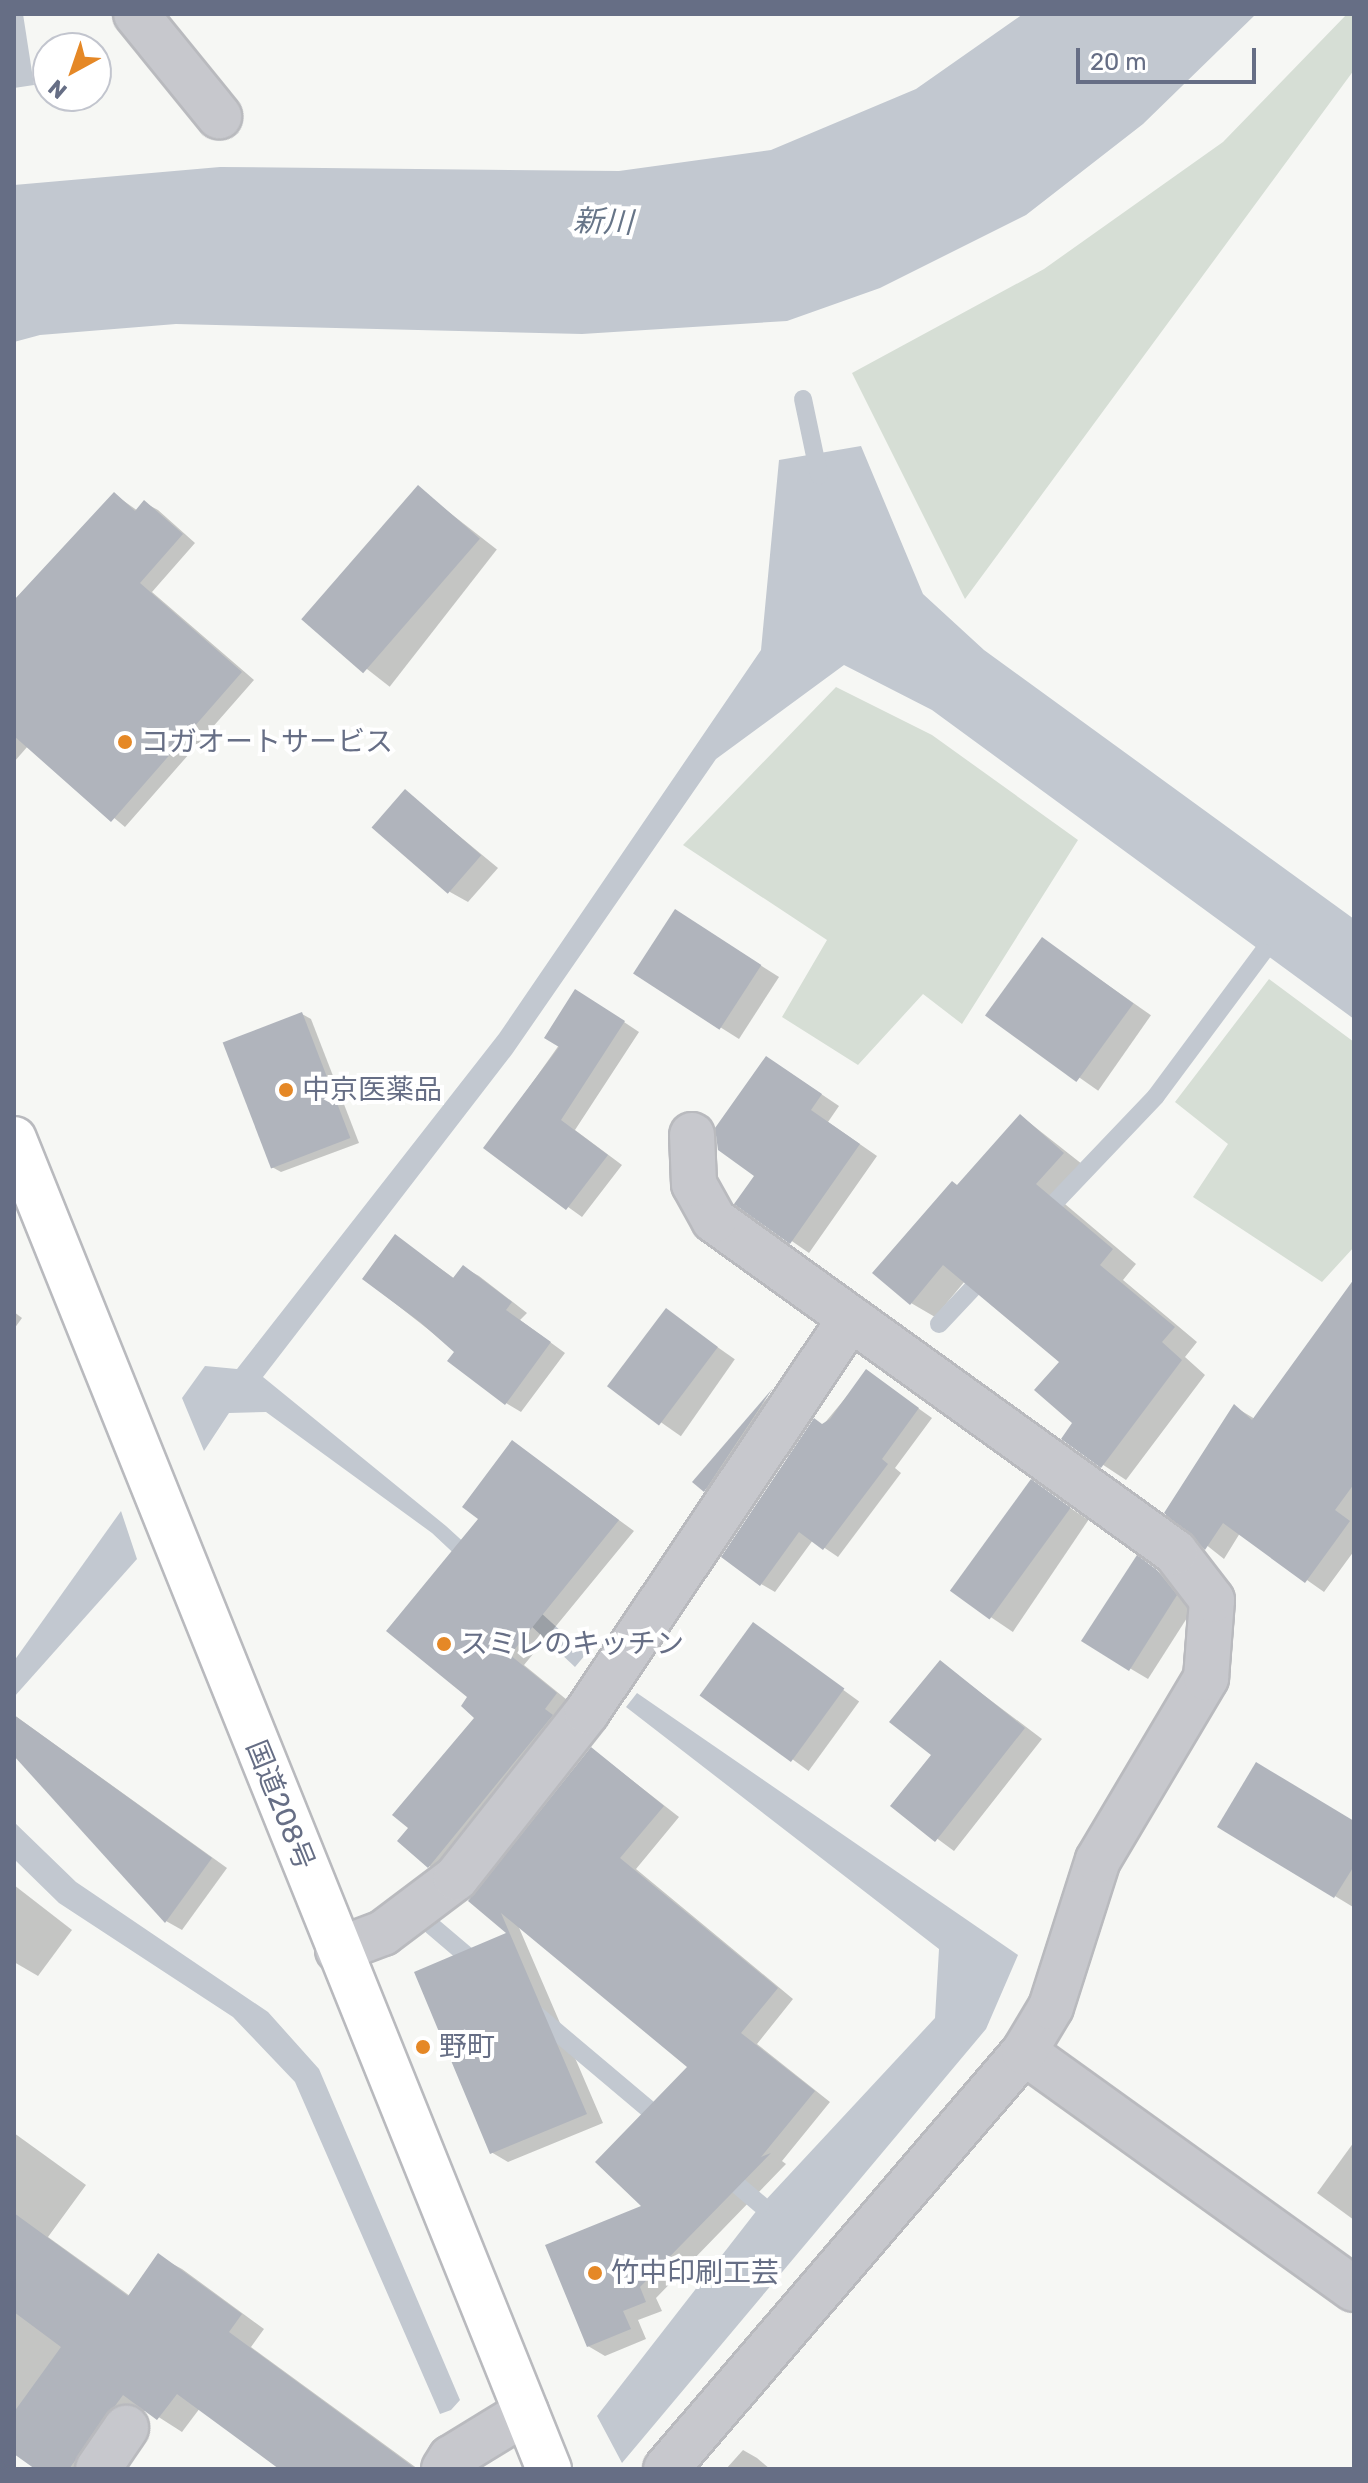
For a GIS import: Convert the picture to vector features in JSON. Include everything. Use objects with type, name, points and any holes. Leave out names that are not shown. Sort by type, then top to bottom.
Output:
[{"type":"highway","name":"国道208号","points":[[14,1139],[549,2469]]},
{"type":"street","points":[[136,14],[219,116]]},
{"type":"street","points":[[666,2469],[1024,2052],[1051,2007],[1098,1860],[1206,1678],[1212,1600],[1175,1552],[714,1220],[694,1184],[692,1135]]},
{"type":"street","points":[[338,1950],[383,1933],[456,1878],[587,1712],[850,1319]]},
{"type":"street","points":[[1024,2052],[1354,2289]]},
{"type":"street","points":[[444,2469],[451,2458],[526,2412]]},
{"type":"street","points":[[98,2469],[126,2428]]},
{"type":"shaded area","points":[[1347,14],[1354,14],[1354,70],[965,599],[852,373],[1044,269],[1223,142]]},
{"type":"shaded area","points":[[836,687],[932,735],[1078,840],[962,1024],[923,994],[858,1065],[782,1017],[827,940],[683,845]]},
{"type":"shaded area","points":[[1269,979],[1354,1042],[1354,1247],[1322,1282],[1193,1197],[1228,1144],[1175,1102]]},
{"type":"water","points":[[14,14],[23,14],[32,85],[14,88]]},
{"type":"water","name":"新川","points":[[1023,14],[1256,14],[1143,124],[1026,215],[880,288],[787,321],[582,334],[176,324],[40,335],[14,342],[14,185],[220,167],[619,171],[771,150],[916,89]]},
{"type":"water","points":[[861,446],[923,594],[984,650],[1354,919],[1354,1019],[932,710],[844,665],[716,759],[512,1054],[263,1377],[446,1526],[586,1654],[575,1667],[432,1533],[266,1412],[229,1413],[204,1451],[182,1398],[205,1366],[237,1369],[499,1034],[761,650],[779,460]]},
{"type":"water","points":[[121,1511],[137,1559],[14,1697],[14,1661]]},
{"type":"water","points":[[637,1693],[1018,1955],[986,2029],[622,2463],[597,2416],[761,2205],[935,2018],[939,1949],[626,1707]]},
{"type":"water","points":[[14,1822],[76,1882],[268,2012],[319,2069],[460,2400],[451,2410],[440,2414],[295,2082],[233,2017],[59,1903],[14,1859]]},
{"type":"building","points":[[418,485],[480,539],[363,673],[301,619]]},
{"type":"building","points":[[114,492],[135,511],[144,500],[183,534],[140,583],[242,672],[111,822],[14,736],[14,600]]},
{"type":"building","points":[[405,789],[481,855],[448,894],[372,827]]},
{"type":"building","points":[[675,909],[761,965],[719,1030],[633,974]]},
{"type":"building","points":[[1042,937],[1133,1003],[1076,1082],[985,1015]]},
{"type":"building","points":[[575,989],[625,1021],[561,1120],[608,1155],[566,1210],[483,1148],[559,1047],[544,1038]]},
{"type":"building","name":"中京医薬品","points":[[302,1012],[350,1138],[271,1168],[223,1042]]},
{"type":"building","points":[[766,1056],[822,1094],[811,1110],[860,1144],[790,1244],[734,1204],[754,1176],[718,1150],[715,1128]]},
{"type":"building","points":[[1020,1114],[1064,1153],[1036,1184],[1113,1249],[1100,1265],[1175,1327],[1162,1342],[1182,1360],[1101,1468],[1061,1439],[1072,1423],[1034,1390],[1059,1362],[943,1265],[910,1305],[872,1273],[952,1181],[957,1185]]},
{"type":"building","points":[[395,1234],[453,1278],[463,1265],[512,1302],[506,1310],[551,1342],[505,1405],[447,1361],[454,1352],[420,1322],[362,1279]]},
{"type":"building","points":[[1354,1279],[1354,1484],[1335,1510],[1350,1521],[1305,1583],[1223,1523],[1205,1550],[1164,1513],[1234,1404],[1252,1420]]},
{"type":"building","points":[[666,1308],[718,1347],[659,1425],[607,1386]]},
{"type":"building","points":[[866,1369],[919,1408],[882,1459],[888,1464],[823,1550],[799,1532],[760,1586],[721,1557],[814,1418],[822,1424],[830,1419]]},
{"type":"building","points":[[773,1388],[704,1492],[692,1482]]},
{"type":"building","points":[[512,1440],[619,1520],[510,1655],[557,1693],[545,1709],[553,1715],[428,1868],[397,1841],[408,1828],[392,1815],[474,1718],[461,1706],[467,1697],[386,1631],[478,1519],[462,1507]]},
{"type":"building","points":[[1031,1479],[1071,1508],[990,1619],[950,1591]]},
{"type":"building","points":[[1137,1555],[1157,1570],[1177,1595],[1129,1671],[1081,1641]]},
{"type":"building","points":[[753,1622],[844,1688],[791,1762],[700,1696]]},
{"type":"building","points":[[940,1660],[1025,1728],[935,1842],[890,1806],[931,1755],[889,1722]]},
{"type":"building","points":[[14,1715],[212,1858],[165,1923],[14,1756]]},
{"type":"building","points":[[591,1747],[664,1806],[620,1858],[778,1988],[741,2033],[815,2091],[761,2157],[771,2153],[640,2287],[646,2302],[623,2311],[631,2329],[587,2347],[545,2245],[641,2206],[595,2162],[687,2067],[501,1913],[587,2114],[490,2154],[414,1972],[506,1933],[468,1901]]},
{"type":"building","points":[[1256,1762],[1354,1821],[1354,1866],[1334,1898],[1217,1827]]},
{"type":"building","points":[[14,2213],[128,2296],[158,2253],[242,2314],[229,2332],[416,2469],[279,2469],[177,2394],[157,2420],[123,2395],[69,2469],[35,2469],[14,2454],[14,2412],[61,2347],[14,2312]]},
{"type":"waterway","points":[[803,399],[819,475]]},
{"type":"waterway","points":[[1040,1218],[1156,1096],[1263,952]]},
{"type":"waterway","points":[[939,1324],[989,1271]]},
{"type":"waterway","points":[[432,1926],[479,1966]]},
{"type":"waterway","points":[[532,2011],[665,2123]]},
{"type":"waterway","points":[[721,2171],[761,2205]]},
{"type":"place","name":"コガオートサービス","points":[[125,742]]},
{"type":"place","name":"中京医薬品","points":[[286,1090]]},
{"type":"place","name":"スミレのキッチン","points":[[444,1644]]},
{"type":"place","name":"野町","points":[[423,2047]]},
{"type":"place","name":"竹中印刷工芸","points":[[595,2273]]}]
